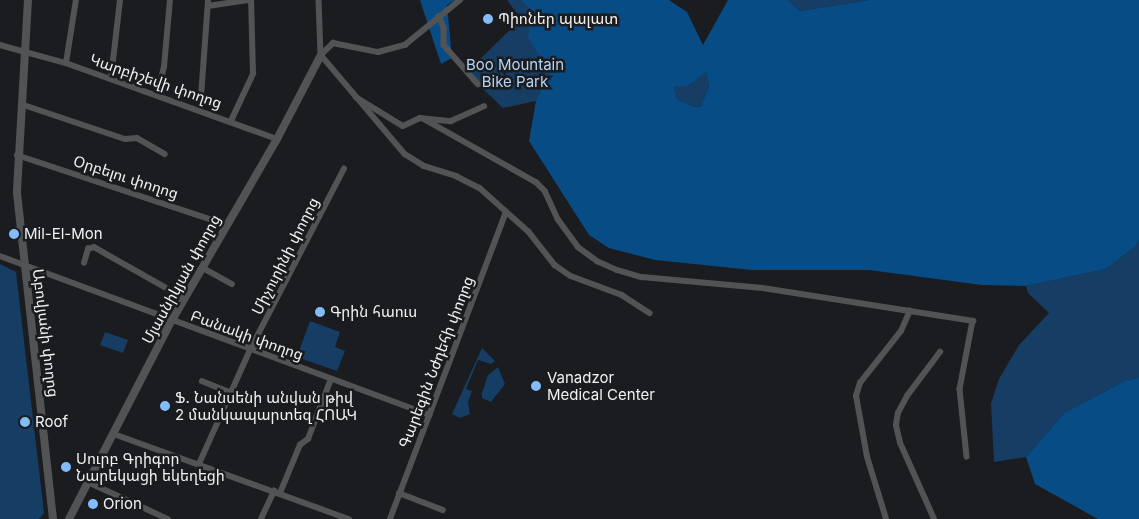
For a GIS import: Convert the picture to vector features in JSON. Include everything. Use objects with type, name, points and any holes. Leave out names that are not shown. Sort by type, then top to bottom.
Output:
[{"type":"street","name":"Աբովյանի փողոց","points":[[28,0],[17,155],[24,267],[53,519]]},
{"type":"street","points":[[66,63],[76,0]]},
{"type":"street","points":[[111,78],[120,0]]},
{"type":"street","points":[[157,94],[164,67],[170,0]]},
{"type":"street","points":[[200,110],[208,3],[250,0],[253,74],[231,121]]},
{"type":"street","points":[[319,0],[321,55],[352,95],[409,157],[475,185],[506,214],[529,232],[555,265],[571,276],[622,295],[650,313]]},
{"type":"street","points":[[321,55],[333,43],[378,52],[405,45],[460,0]]},
{"type":"street","points":[[439,16],[444,28],[444,45],[478,84]]},
{"type":"street","name":"Կարբիշեվի փողոց","points":[[0,45],[25,50],[111,78],[277,139]]},
{"type":"street","name":"Մյասնիկյան փողոց","points":[[69,519],[172,320],[277,139],[321,55]]},
{"type":"street","points":[[352,95],[403,126],[424,119],[451,121],[484,106]]},
{"type":"street","points":[[21,104],[125,139],[137,138],[165,154]]},
{"type":"street","points":[[424,119],[536,182],[545,191],[558,219],[578,247],[597,261],[617,270],[642,277],[762,288],[973,321],[960,389],[967,457]]},
{"type":"street","name":"Օրբելու փողոց","points":[[17,155],[227,225]]},
{"type":"street","name":"Միչուրինի փողոց","points":[[199,464],[232,394],[250,350],[344,169]]},
{"type":"street","name":"Գարեգին Նժդեհի փողոց","points":[[390,519],[506,214]]},
{"type":"street","points":[[84,263],[88,249],[94,247],[184,298]]},
{"type":"street","name":"Բանակի փողոց","points":[[0,256],[24,267],[429,416]]},
{"type":"street","points":[[203,268],[232,284]]},
{"type":"street","points":[[886,519],[867,457],[856,396],[860,383],[901,331],[910,311]]},
{"type":"street","points":[[934,519],[904,453],[896,425],[898,412],[907,396],[940,352]]},
{"type":"street","points":[[261,519],[277,492],[300,445],[308,439],[331,379]]},
{"type":"street","points":[[202,382],[232,394]]},
{"type":"street","points":[[114,434],[349,519]]},
{"type":"street","points":[[88,482],[168,519]]},
{"type":"street","points":[[399,493],[443,510]]},
{"type":"green space","name":"Boo Mountain Bike Park","points":[[507,0],[619,0],[562,48],[536,101],[503,108],[466,73],[521,19]]},
{"type":"green space","points":[[788,0],[869,0],[800,11]]},
{"type":"green space","points":[[706,71],[709,86],[701,106],[695,107],[677,99],[674,86],[688,86]]},
{"type":"green space","points":[[1139,240],[1139,378],[1126,380],[1064,413],[1026,457],[994,462],[991,403],[999,379],[1019,345],[1049,313],[1028,293],[1026,286],[1106,269],[1135,247]]},
{"type":"green space","points":[[0,264],[16,272],[44,513],[39,519],[0,519]]},
{"type":"green space","points":[[310,321],[340,332],[335,347],[345,351],[337,371],[297,357]]},
{"type":"green space","points":[[105,332],[128,340],[123,353],[100,345]]},
{"type":"green space","points":[[482,348],[495,361],[491,364],[478,360],[466,389],[472,391],[468,402],[470,414],[460,418],[452,414]]},
{"type":"green space","points":[[498,367],[505,384],[491,402],[482,398],[482,393],[488,375]]},
{"type":"shaded area","points":[[420,0],[455,0],[447,5],[452,58],[441,64]]},
{"type":"shaded area","points":[[521,0],[669,0],[687,12],[703,45],[728,0],[788,0],[800,11],[869,0],[1139,0],[1139,240],[1135,247],[1106,269],[1026,286],[982,285],[869,270],[752,270],[655,260],[609,248],[589,235],[529,141],[536,101],[550,72],[528,37],[533,11]],"holes":[[[706,72],[709,86],[701,106],[695,107],[677,99],[674,86],[688,86]]]},
{"type":"shaded area","points":[[1139,378],[1139,519],[1098,519],[1035,484],[1026,457],[1064,413],[1126,380]]},
{"type":"place","name":"Պիոներ պալատ","points":[[488,19]]},
{"type":"place","name":"Mil-El-Mon","points":[[14,234]]},
{"type":"place","name":"Գրին հաուս","points":[[320,312]]},
{"type":"place","name":"Vanadzor Medical Center","points":[[536,386]]},
{"type":"place","name":"Ֆ. Նանսենի անվան թիվ 2 մանկապարտեզ ՀՈԱԿ","points":[[165,406]]},
{"type":"place","name":"Roof","points":[[25,422]]},
{"type":"place","name":"Սուրբ Գրիգոր Նարեկացի եկեղեցի","points":[[66,467]]},
{"type":"place","name":"Orion","points":[[93,504]]}]
